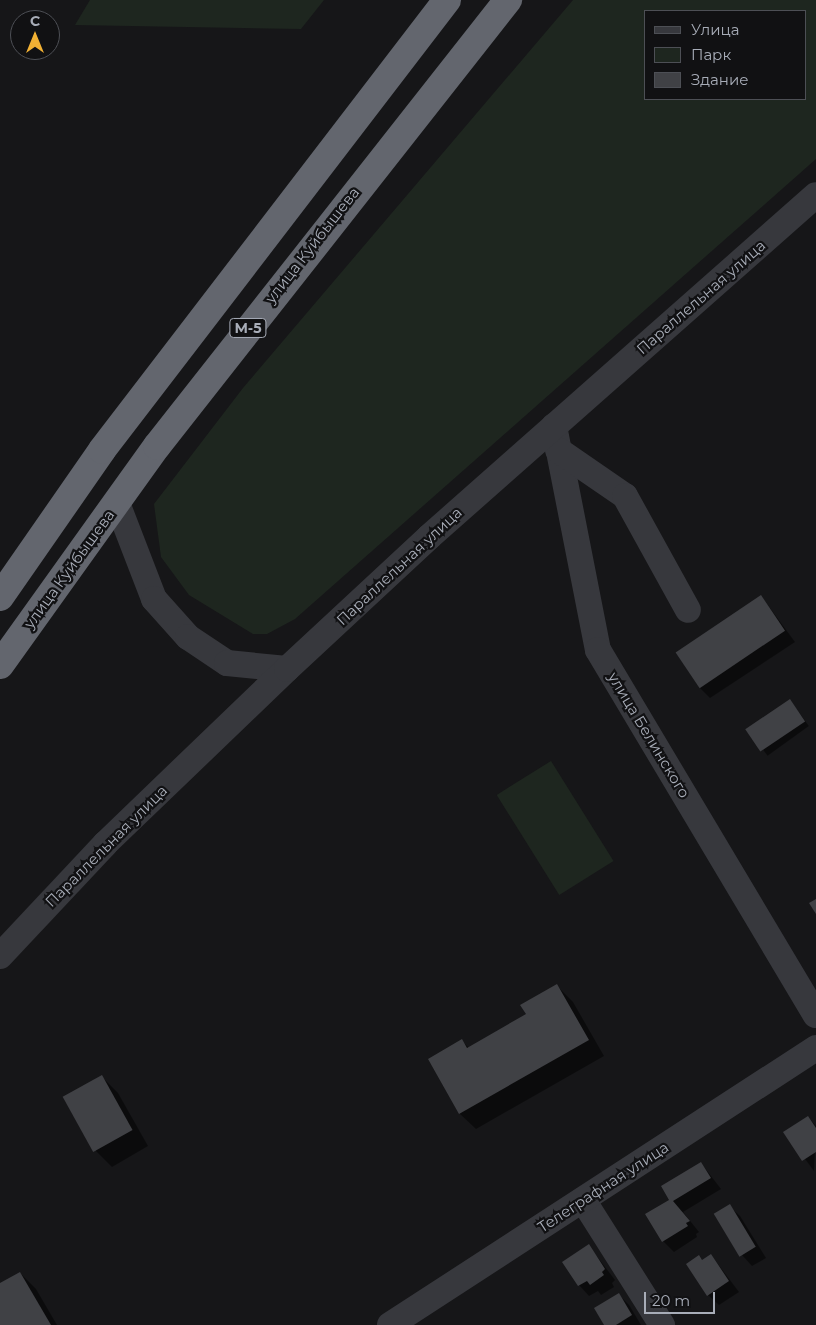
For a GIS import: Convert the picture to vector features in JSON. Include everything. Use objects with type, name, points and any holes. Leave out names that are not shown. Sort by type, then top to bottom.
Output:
[{"type":"highway","name":"М-5","points":[[0,597],[102,450],[447,0]]},
{"type":"highway","name":"улица Куйбышева","points":[[0,665],[117,503],[259,314],[508,0]]},
{"type":"street","name":"Параллельная улица","points":[[0,956],[105,844],[287,669],[556,438],[816,195]]},
{"type":"street","points":[[556,438],[625,496],[688,610]]},
{"type":"street","name":"улица Белинского","points":[[556,438],[598,650],[816,1015]]},
{"type":"street","points":[[117,503],[154,599],[188,637],[227,663],[287,669]]},
{"type":"street","name":"Телеграфная улица","points":[[390,1325],[816,1048]]},
{"type":"street","points":[[583,1200],[662,1325]]},
{"type":"green space","points":[[90,0],[324,0],[301,29],[75,25]]},
{"type":"green space","points":[[573,0],[816,0],[816,159],[295,619],[267,634],[253,634],[189,595],[161,557],[154,504],[243,388]]},
{"type":"green space","points":[[551,761],[614,861],[559,895],[497,795]]},
{"type":"building","points":[[761,595],[785,631],[700,688],[676,653]]},
{"type":"building","points":[[790,699],[805,721],[760,752],[745,729]]},
{"type":"building","points":[[816,899],[816,914],[809,903]]},
{"type":"building","points":[[557,984],[589,1040],[459,1114],[428,1059],[462,1039],[467,1048],[526,1014],[520,1005]]},
{"type":"building","points":[[102,1075],[133,1130],[93,1152],[63,1097]]},
{"type":"building","points":[[808,1116],[816,1128],[816,1152],[802,1161],[783,1132]]},
{"type":"building","points":[[701,1162],[711,1178],[673,1201],[690,1221],[686,1223],[688,1226],[662,1242],[645,1214],[669,1200],[661,1186]]},
{"type":"building","points":[[730,1204],[756,1247],[739,1257],[714,1214]]},
{"type":"building","points":[[589,1244],[605,1269],[602,1272],[604,1275],[590,1285],[587,1281],[578,1286],[562,1262]]},
{"type":"building","points":[[711,1254],[729,1281],[707,1296],[686,1264],[699,1255],[702,1260]]},
{"type":"building","points":[[20,1272],[51,1325],[0,1325],[0,1283]]},
{"type":"building","points":[[619,1293],[632,1315],[616,1325],[604,1325],[594,1308]]}]
